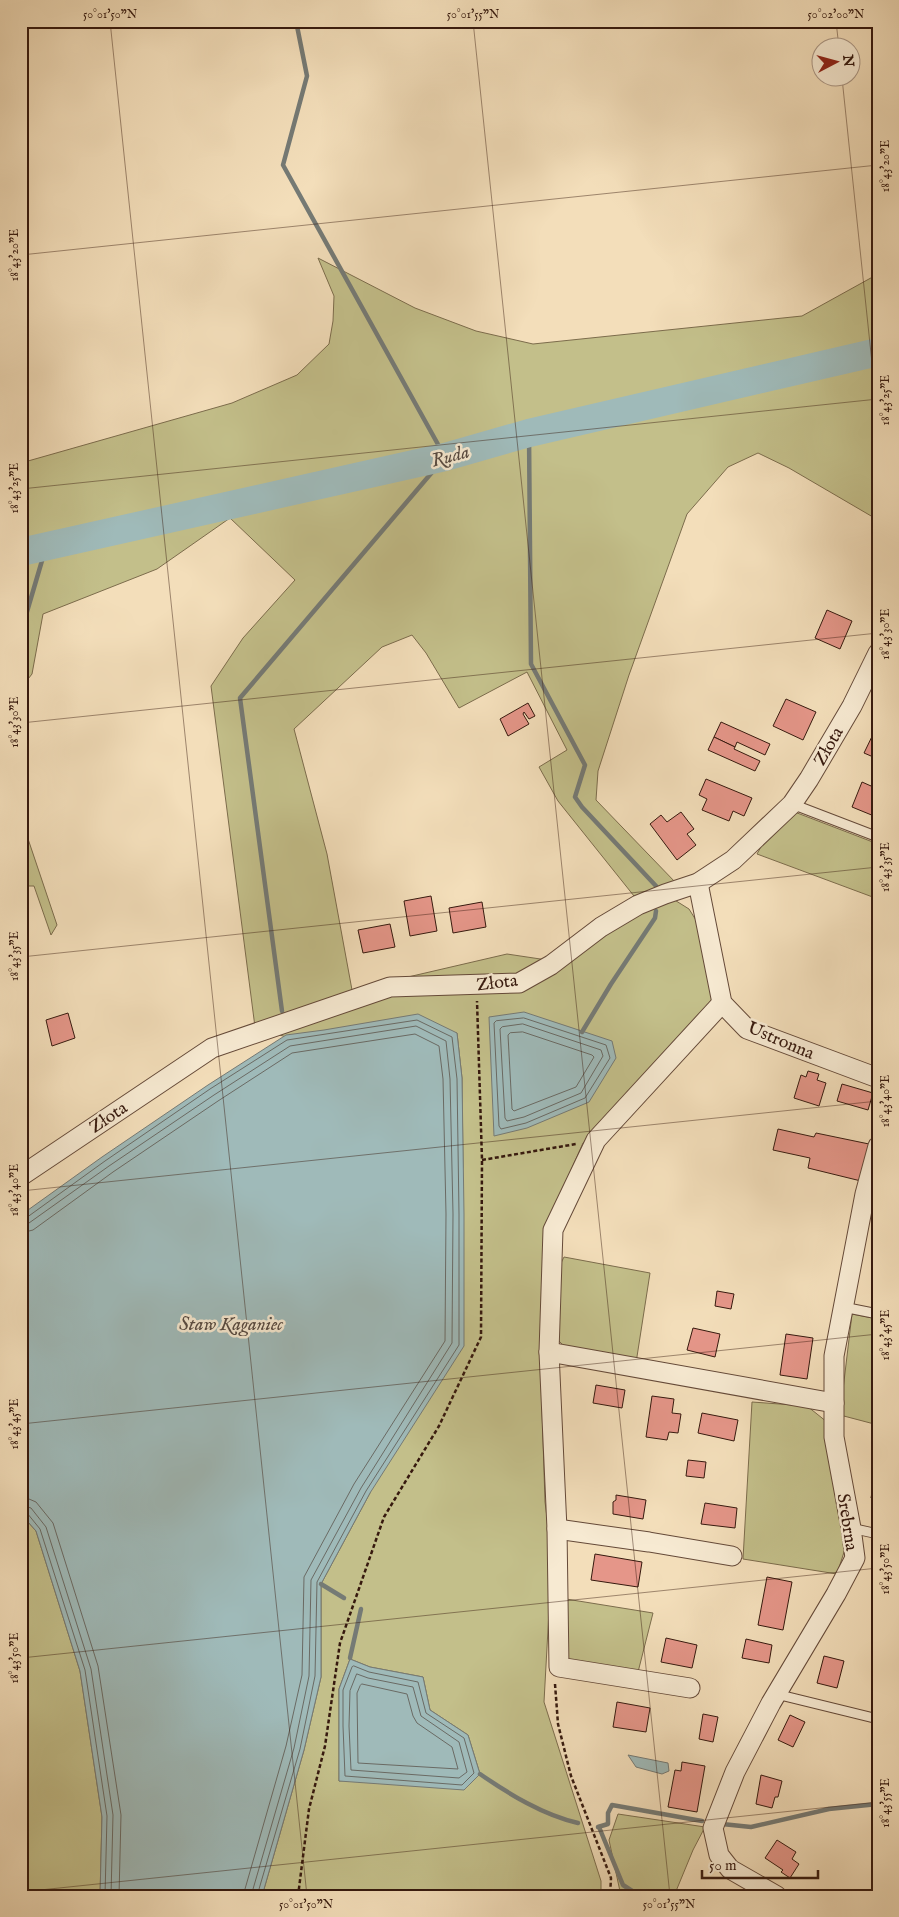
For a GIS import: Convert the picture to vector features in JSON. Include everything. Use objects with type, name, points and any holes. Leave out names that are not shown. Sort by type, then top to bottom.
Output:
[{"type":"street","name":"Złota","points":[[21,1176],[212,1048],[390,987],[519,983],[551,965],[600,927],[638,906],[665,894],[698,883],[733,860],[792,804],[852,706],[878,653]]},
{"type":"street","points":[[690,1688],[559,1667],[557,1530],[549,1352],[553,1230],[596,1140],[722,1002],[698,883]]},
{"type":"street","name":"Ustronna","points":[[722,1002],[747,1029],[878,1078]]},
{"type":"street","name":"Srebrna","points":[[777,1896],[730,1869],[719,1855],[713,1828],[735,1772],[776,1694],[836,1594],[855,1558],[834,1437],[834,1356],[865,1194],[878,1146]]},
{"type":"street","points":[[549,1352],[834,1403]]},
{"type":"street","points":[[557,1530],[649,1542],[732,1556]]},
{"type":"lane","points":[[792,804],[878,837]]},
{"type":"lane","points":[[843,1307],[878,1314]]},
{"type":"lane","points":[[851,1528],[878,1534]]},
{"type":"lane","points":[[776,1694],[878,1719]]},
{"type":"path","points":[[298,1896],[309,1809],[325,1746],[340,1643],[384,1517],[439,1426],[480,1337],[482,1160],[476,985]]},
{"type":"path","points":[[482,1160],[596,1140]]},
{"type":"path","points":[[559,1667],[554,1672],[558,1724],[571,1776],[612,1878],[610,1896]]},
{"type":"shaded area","points":[[318,258],[415,308],[476,331],[533,344],[802,316],[878,274],[878,520],[789,468],[758,453],[728,467],[687,514],[629,675],[598,771],[596,800],[676,883],[638,901],[558,801],[539,767],[567,750],[527,672],[459,708],[426,653],[412,635],[382,647],[294,729],[327,854],[352,990],[507,954],[547,960],[637,912],[673,899],[689,909],[699,925],[713,998],[680,1039],[583,1143],[548,1222],[541,1378],[545,1502],[552,1556],[544,1702],[601,1881],[601,1896],[262,1896],[304,1750],[321,1677],[321,1584],[370,1493],[463,1167],[462,1078],[457,1033],[286,1037],[255,1027],[211,686],[243,638],[295,580],[230,518],[157,569],[43,614],[32,674],[21,688],[21,463],[232,403],[297,375],[329,344],[333,321],[334,296]],"holes":[[[350,1659],[370,1667],[423,1677],[430,1710],[468,1735],[480,1774],[339,1781],[339,1689]]]},
{"type":"shaded area","points":[[792,811],[878,844],[878,899],[757,854],[767,836]]},
{"type":"shaded area","points":[[21,818],[57,925],[51,935],[34,886],[21,886]]},
{"type":"shaded area","points":[[564,1257],[650,1273],[636,1363],[568,1350],[556,1338],[560,1265]]},
{"type":"shaded area","points":[[852,1314],[878,1319],[878,1425],[840,1415]]},
{"type":"shaded area","points":[[752,1402],[807,1406],[827,1422],[845,1549],[837,1574],[743,1559]]},
{"type":"shaded area","points":[[21,1514],[36,1531],[80,1671],[102,1817],[100,1896],[21,1896]]},
{"type":"shaded area","points":[[566,1599],[653,1613],[637,1676],[574,1664],[564,1658]]},
{"type":"shaded area","points":[[618,1814],[705,1827],[693,1850],[674,1896],[621,1896],[609,1840]]},
{"type":"water","points":[[524,1012],[612,1041],[616,1058],[589,1102],[527,1128],[494,1136],[489,1017]]},
{"type":"water","name":"Staw Kaganiec","points":[[418,1014],[457,1033],[462,1078],[464,1346],[370,1493],[321,1584],[321,1677],[304,1750],[262,1896],[100,1896],[102,1817],[80,1671],[36,1531],[21,1514],[21,1215],[208,1085],[286,1035]]},
{"type":"water","points":[[350,1659],[370,1667],[423,1677],[430,1710],[468,1735],[480,1774],[464,1790],[339,1781],[339,1689]]},
{"type":"water","points":[[628,1755],[668,1763],[669,1771],[662,1774],[636,1767]]},
{"type":"building","points":[[827,610],[852,621],[840,649],[815,638]]},
{"type":"building","points":[[786,699],[816,712],[803,740],[773,726]]},
{"type":"building","points":[[528,703],[535,716],[529,719],[524,712],[523,714],[529,724],[508,736],[500,719]]},
{"type":"building","points":[[721,722],[770,744],[765,755],[737,742],[735,747],[714,737]]},
{"type":"building","points":[[878,724],[878,759],[864,753]]},
{"type":"building","points":[[714,737],[760,761],[755,771],[708,750]]},
{"type":"building","points":[[706,779],[752,798],[744,816],[733,811],[729,821],[702,810],[707,799],[699,795]]},
{"type":"building","points":[[862,782],[871,786],[873,782],[878,783],[878,807],[874,816],[852,807]]},
{"type":"building","points":[[681,812],[694,829],[687,834],[696,845],[677,860],[650,824],[661,815],[667,822]]},
{"type":"building","points":[[431,896],[437,931],[410,936],[404,901]]},
{"type":"building","points":[[482,902],[486,927],[453,933],[449,908]]},
{"type":"building","points":[[390,924],[395,947],[363,953],[358,930]]},
{"type":"building","points":[[68,1013],[75,1038],[52,1046],[46,1020]]},
{"type":"building","points":[[808,1071],[819,1074],[817,1080],[826,1083],[819,1106],[794,1098],[801,1075],[806,1077]]},
{"type":"building","points":[[842,1084],[873,1093],[868,1110],[837,1101]]},
{"type":"building","points":[[778,1129],[814,1137],[816,1133],[869,1144],[861,1181],[808,1168],[810,1158],[773,1150]]},
{"type":"building","points":[[717,1291],[734,1294],[731,1309],[715,1306]]},
{"type":"building","points":[[693,1328],[720,1334],[715,1357],[687,1350]]},
{"type":"building","points":[[786,1334],[813,1338],[807,1379],[780,1375]]},
{"type":"building","points":[[596,1385],[625,1390],[622,1408],[593,1403]]},
{"type":"building","points":[[652,1396],[674,1399],[672,1413],[681,1414],[678,1433],[669,1432],[667,1440],[646,1437]]},
{"type":"building","points":[[702,1413],[738,1420],[734,1441],[698,1433]]},
{"type":"building","points":[[688,1460],[706,1462],[704,1478],[686,1476]]},
{"type":"building","points":[[874,1481],[878,1482],[878,1499],[871,1498]]},
{"type":"building","points":[[616,1495],[646,1500],[643,1519],[613,1514],[613,1502],[616,1500]]},
{"type":"building","points":[[705,1503],[737,1508],[735,1528],[701,1524]]},
{"type":"building","points":[[595,1554],[642,1562],[638,1587],[591,1580]]},
{"type":"building","points":[[767,1577],[792,1582],[783,1630],[758,1625]]},
{"type":"building","points":[[666,1638],[697,1645],[692,1668],[661,1662]]},
{"type":"building","points":[[746,1639],[772,1645],[769,1663],[742,1658]]},
{"type":"building","points":[[824,1656],[844,1661],[837,1688],[817,1683]]},
{"type":"building","points":[[617,1702],[650,1708],[646,1732],[613,1727]]},
{"type":"building","points":[[703,1714],[718,1717],[713,1742],[699,1739]]},
{"type":"building","points":[[790,1715],[805,1722],[793,1747],[778,1740]]},
{"type":"building","points":[[682,1762],[705,1766],[697,1812],[668,1807],[675,1770],[681,1771]]},
{"type":"building","points":[[761,1775],[782,1781],[778,1797],[775,1797],[772,1808],[756,1804]]},
{"type":"building","points":[[777,1840],[796,1852],[792,1859],[799,1864],[790,1878],[781,1872],[783,1870],[765,1858]]},
{"type":"waterway","points":[[282,1011],[240,698],[445,457],[283,165],[307,76],[296,21]]},
{"type":"waterway","name":"Ruda","points":[[21,552],[445,457],[529,433],[878,352]]},
{"type":"waterway","points":[[529,433],[531,664],[585,765],[575,797],[582,807],[656,886]]},
{"type":"waterway","points":[[21,632],[46,547]]},
{"type":"waterway","points":[[582,1032],[655,918],[656,911]]},
{"type":"waterway","points":[[321,1584],[344,1598]]},
{"type":"waterway","points":[[350,1658],[361,1609]]},
{"type":"waterway","points":[[480,1774],[539,1809],[578,1823]]},
{"type":"waterway","points":[[722,1824],[751,1827],[829,1809],[878,1804]]},
{"type":"waterway","points":[[598,1827],[608,1824],[608,1813],[612,1805],[702,1821]]},
{"type":"waterway","points":[[599,1827],[623,1885],[640,1896]]}]
